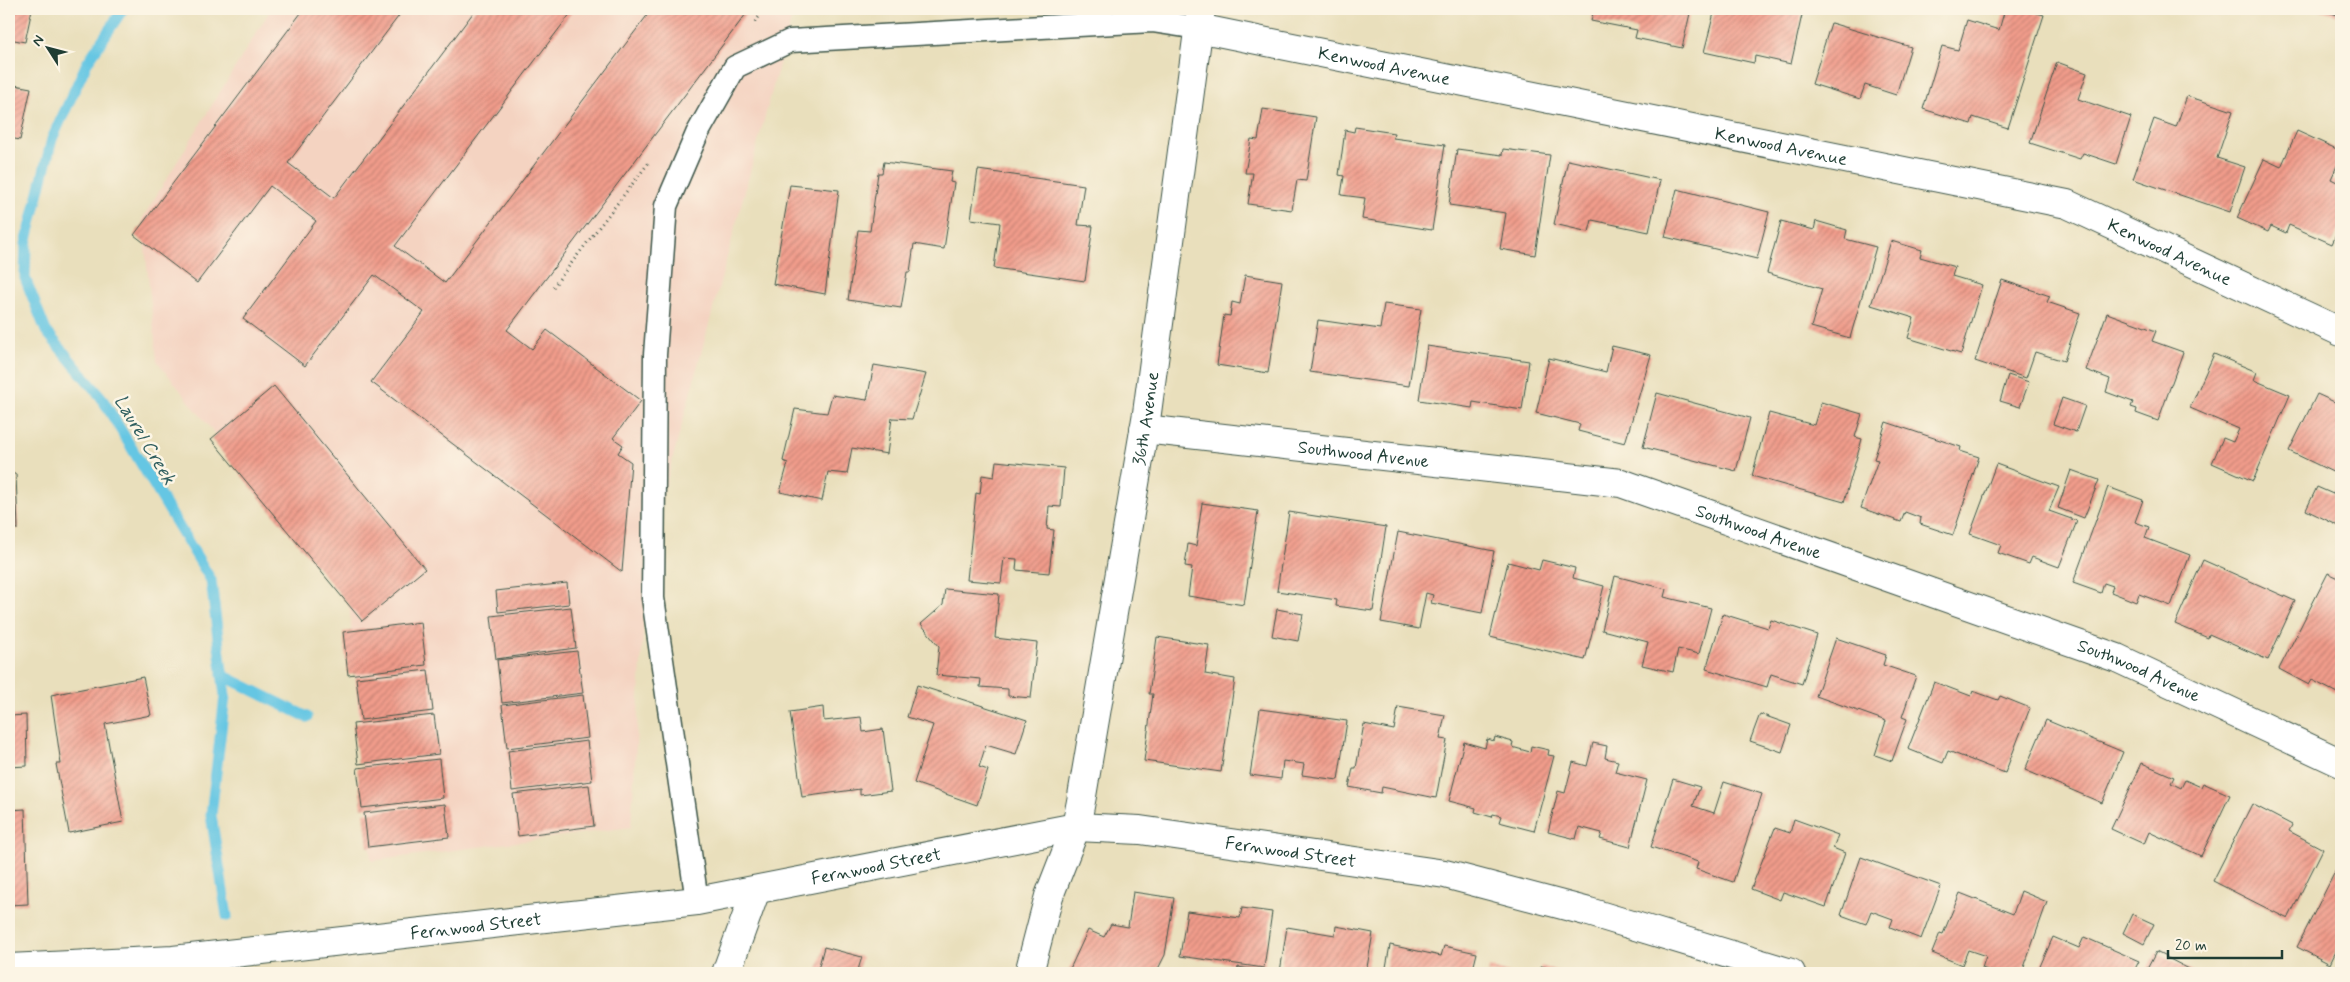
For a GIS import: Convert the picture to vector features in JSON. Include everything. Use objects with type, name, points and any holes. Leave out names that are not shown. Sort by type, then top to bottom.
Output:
[{"type":"street","name":"Kenwood Avenue","points":[[1199,18],[2067,204],[2341,332]]},
{"type":"street","name":"36th Avenue","points":[[1029,973],[1049,896],[1076,827],[1144,429],[1199,18]]},
{"type":"street","name":"Southwood Avenue","points":[[1144,429],[1621,483],[2117,658],[2341,763]]},
{"type":"street","name":"Fernwood Street","points":[[9,968],[173,960],[697,901],[1076,827],[1140,830],[1446,874],[1589,912],[1791,973]]},
{"type":"street","points":[[726,973],[756,890]]},
{"type":"street","name":"Fernwood Street","points":[[1732,955],[1764,973]]},
{"type":"lane","points":[[697,901],[653,598],[655,356],[666,206],[706,117],[735,67],[790,41],[1199,18]]},
{"type":"shaded area","points":[[271,9],[794,9],[648,550],[631,827],[371,861],[349,603],[157,361],[142,219]]},
{"type":"building","points":[[9,9],[32,9],[25,42],[9,39]]},
{"type":"building","points":[[304,9],[404,9],[288,163],[334,198],[476,9],[574,9],[395,246],[445,283],[652,9],[739,9],[746,14],[507,330],[532,349],[547,330],[641,401],[613,438],[623,445],[618,453],[631,462],[622,572],[371,382],[424,312],[374,275],[305,366],[243,319],[316,221],[270,186],[197,283],[134,235]]},
{"type":"building","points":[[1594,9],[1691,9],[1682,48],[1635,38],[1637,30],[1591,21]]},
{"type":"building","points":[[1715,9],[1777,9],[1802,15],[1791,64],[1755,56],[1754,63],[1704,52]]},
{"type":"building","points":[[2005,9],[2022,9],[2044,15],[2008,128],[1973,117],[1971,124],[1923,109],[1942,46],[1958,50],[1967,20],[1999,30]]},
{"type":"building","points":[[2318,9],[2341,9],[2341,16]]},
{"type":"building","points":[[1831,23],[1911,47],[1896,95],[1865,85],[1860,99],[1812,84]]},
{"type":"building","points":[[2057,62],[2087,73],[2078,99],[2131,117],[2116,164],[2083,153],[2080,159],[2030,143]]},
{"type":"building","points":[[9,84],[31,88],[20,140],[9,138]]},
{"type":"building","points":[[2187,96],[2233,111],[2217,158],[2245,167],[2230,212],[2133,179],[2154,119],[2176,127]]},
{"type":"building","points":[[1263,109],[1316,117],[1306,181],[1297,180],[1292,210],[1248,204],[1253,173],[1245,173],[1251,139],[1258,140]]},
{"type":"building","points":[[1355,127],[1394,133],[1393,138],[1445,145],[1432,230],[1362,219],[1365,198],[1341,195],[1344,176],[1339,175],[1345,130],[1354,132]]},
{"type":"building","points":[[2297,131],[2341,151],[2341,157],[2331,179],[2341,184],[2341,224],[2332,244],[2289,225],[2286,233],[2271,226],[2268,232],[2237,218],[2264,159],[2281,167]]},
{"type":"building","points":[[1457,149],[1502,155],[1503,149],[1550,155],[1535,255],[1500,249],[1506,213],[1449,205]]},
{"type":"building","points":[[1568,160],[1660,180],[1649,232],[1592,220],[1589,232],[1554,224]]},
{"type":"building","points":[[884,162],[952,171],[950,182],[954,183],[944,249],[914,244],[910,272],[907,272],[901,308],[848,300],[858,230],[870,231],[878,173],[882,173]]},
{"type":"building","points":[[978,170],[1084,185],[1078,225],[1093,226],[1085,281],[994,268],[1000,223],[971,219]]},
{"type":"building","points":[[790,185],[839,190],[825,294],[773,284]]},
{"type":"building","points":[[1677,189],[1769,212],[1757,259],[1665,237]]},
{"type":"building","points":[[1781,221],[1814,230],[1816,221],[1847,230],[1845,239],[1876,247],[1850,338],[1811,327],[1822,289],[1767,273]]},
{"type":"building","points":[[1891,241],[1922,250],[1920,257],[1955,267],[1952,276],[1982,285],[1961,354],[1908,338],[1914,318],[1871,305]]},
{"type":"building","points":[[1245,275],[1282,281],[1268,373],[1217,365],[1224,315],[1230,316],[1232,302],[1240,304]]},
{"type":"building","points":[[2002,280],[2050,296],[2047,302],[2080,313],[2064,361],[2035,352],[2026,378],[1975,361]]},
{"type":"building","points":[[1384,304],[1421,309],[1409,386],[1310,372],[1318,320],[1380,329]]},
{"type":"building","points":[[2107,313],[2156,331],[2152,341],[2183,352],[2158,421],[2136,413],[2137,409],[2131,407],[2133,402],[2106,392],[2110,379],[2086,370]]},
{"type":"building","points":[[1427,346],[1529,361],[1522,410],[1473,402],[1472,408],[1419,400]]},
{"type":"building","points":[[1612,346],[1651,355],[1625,443],[1578,431],[1580,424],[1536,413],[1549,358],[1606,372]]},
{"type":"building","points":[[2214,354],[2257,372],[2254,380],[2290,395],[2253,481],[2212,463],[2223,438],[2233,442],[2239,429],[2190,408]]},
{"type":"building","points":[[874,365],[926,374],[912,419],[892,418],[887,454],[852,448],[847,474],[828,472],[822,501],[780,492],[788,463],[783,461],[795,409],[827,413],[832,395],[867,400]]},
{"type":"building","points":[[2008,375],[2029,382],[2020,407],[2000,401]]},
{"type":"building","points":[[274,386],[425,569],[362,621],[211,439]]},
{"type":"building","points":[[1657,393],[1750,418],[1736,471],[1643,447]]},
{"type":"building","points":[[2317,394],[2341,405],[2341,476],[2289,451]]},
{"type":"building","points":[[2062,398],[2085,406],[2076,432],[2053,424]]},
{"type":"building","points":[[1821,402],[1862,414],[1855,437],[1862,439],[1844,502],[1752,476],[1769,413],[1814,425]]},
{"type":"building","points":[[1886,422],[1961,447],[1960,451],[1979,457],[1953,535],[1920,524],[1921,518],[1905,512],[1901,522],[1861,508],[1878,460],[1874,459]]},
{"type":"building","points":[[996,461],[1064,468],[1061,507],[1049,506],[1047,529],[1054,530],[1049,573],[1016,570],[1017,559],[1004,558],[1001,583],[967,580],[976,493],[980,494],[982,475],[994,477]]},
{"type":"building","points":[[1996,464],[2059,487],[2049,511],[2077,521],[2059,567],[2032,557],[2029,564],[1998,553],[2001,545],[1970,534]]},
{"type":"building","points":[[2071,470],[2099,480],[2084,518],[2058,508]]},
{"type":"building","points":[[9,474],[16,474],[18,529],[9,529]]},
{"type":"building","points":[[2341,476],[2341,527],[2306,510],[2317,487],[2333,494]]},
{"type":"building","points":[[2108,487],[2143,500],[2135,522],[2149,527],[2145,538],[2190,555],[2171,606],[2139,594],[2136,602],[2111,592],[2113,586],[2104,583],[2101,593],[2073,583]]},
{"type":"building","points":[[1202,503],[1258,511],[1244,605],[1188,596],[1192,567],[1185,566],[1188,544],[1196,546]]},
{"type":"building","points":[[1289,512],[1386,527],[1373,611],[1336,606],[1337,600],[1277,591]]},
{"type":"building","points":[[1398,532],[1494,551],[1482,613],[1431,603],[1433,595],[1426,593],[1419,629],[1381,622]]},
{"type":"building","points":[[1542,560],[1575,568],[1573,578],[1604,586],[1585,660],[1490,637],[1508,562],[1539,570]]},
{"type":"building","points":[[2203,560],[2295,601],[2268,660],[2209,634],[2208,638],[2175,624]]},
{"type":"building","points":[[2328,573],[2341,579],[2341,695],[2312,680],[2309,685],[2279,669]]},
{"type":"building","points":[[1615,576],[1666,589],[1664,597],[1711,608],[1699,654],[1678,649],[1673,672],[1642,665],[1648,642],[1602,630]]},
{"type":"building","points":[[567,583],[569,604],[498,612],[496,591]]},
{"type":"building","points":[[945,589],[999,594],[995,638],[1037,643],[1031,698],[1008,696],[1008,689],[980,687],[981,679],[936,675],[939,646],[921,624],[943,605]]},
{"type":"building","points":[[571,607],[576,648],[496,659],[491,616]]},
{"type":"building","points":[[1277,609],[1303,614],[1298,641],[1272,636]]},
{"type":"building","points":[[1723,614],[1768,628],[1771,620],[1817,635],[1802,684],[1771,674],[1767,687],[1706,669]]},
{"type":"building","points":[[421,622],[426,665],[348,675],[343,632]]},
{"type":"building","points":[[1157,637],[1209,645],[1205,674],[1235,679],[1221,772],[1144,761],[1153,694],[1149,694]]},
{"type":"building","points":[[1836,638],[1886,655],[1883,665],[1916,676],[1902,717],[1907,719],[1892,761],[1875,755],[1886,721],[1816,696]]},
{"type":"building","points":[[577,651],[583,693],[502,703],[497,660]]},
{"type":"building","points":[[428,670],[433,711],[361,720],[356,678]]},
{"type":"building","points":[[143,677],[151,715],[105,724],[123,822],[69,833],[56,764],[61,764],[51,695]]},
{"type":"building","points":[[1934,682],[1971,696],[1973,691],[1998,700],[2000,696],[2030,708],[2005,773],[1948,751],[1943,763],[1908,749]]},
{"type":"building","points":[[917,685],[1027,720],[1016,754],[986,745],[979,767],[988,770],[977,805],[914,783],[933,725],[907,717]]},
{"type":"building","points":[[583,695],[588,738],[507,748],[502,705]]},
{"type":"building","points":[[823,707],[824,721],[861,717],[863,732],[883,729],[891,791],[860,795],[860,789],[802,797],[790,712]]},
{"type":"building","points":[[1398,707],[1445,715],[1440,739],[1447,740],[1436,798],[1382,787],[1381,793],[1349,787],[1353,768],[1356,768],[1364,724],[1394,730]]},
{"type":"building","points":[[1260,709],[1347,721],[1338,780],[1302,775],[1304,764],[1283,761],[1281,779],[1250,775]]},
{"type":"building","points":[[1760,714],[1791,725],[1782,752],[1750,741]]},
{"type":"building","points":[[26,715],[27,766],[9,767],[9,716]]},
{"type":"building","points":[[434,715],[439,754],[358,764],[353,724]]},
{"type":"building","points":[[2046,720],[2123,752],[2102,803],[2025,770]]},
{"type":"building","points":[[1495,737],[1513,742],[1512,747],[1530,752],[1531,746],[1549,750],[1548,755],[1554,756],[1534,831],[1499,822],[1501,816],[1493,814],[1492,817],[1475,812],[1476,808],[1449,801],[1464,742],[1485,748],[1487,739],[1494,741]]},
{"type":"building","points":[[587,741],[592,781],[512,791],[508,751]]},
{"type":"building","points":[[1593,743],[1607,746],[1605,758],[1618,761],[1615,772],[1647,780],[1630,847],[1600,839],[1602,833],[1579,827],[1576,839],[1548,832],[1558,791],[1565,793],[1573,762],[1587,766]]},
{"type":"building","points":[[439,759],[443,798],[362,808],[357,768]]},
{"type":"building","points":[[2142,763],[2174,777],[2171,783],[2181,788],[2185,780],[2201,787],[2203,783],[2230,795],[2201,856],[2149,832],[2144,844],[2111,829]]},
{"type":"building","points":[[1673,779],[1700,787],[1693,806],[1714,813],[1724,782],[1762,794],[1733,882],[1696,869],[1698,862],[1651,847]]},
{"type":"building","points":[[589,785],[594,826],[518,836],[513,794]]},
{"type":"building","points":[[445,804],[449,837],[368,847],[364,813]]},
{"type":"building","points":[[2252,804],[2292,825],[2289,831],[2323,849],[2288,919],[2213,881]]},
{"type":"building","points":[[25,809],[28,904],[9,905],[9,810]]},
{"type":"building","points":[[1794,819],[1838,835],[1833,848],[1845,853],[1826,907],[1783,892],[1780,900],[1751,889],[1775,828],[1790,833]]},
{"type":"building","points":[[1861,857],[1941,886],[1921,939],[1890,927],[1893,919],[1871,911],[1866,924],[1841,915]]},
{"type":"building","points":[[2341,860],[2341,941],[2330,964],[2297,947]]},
{"type":"building","points":[[2021,891],[2047,902],[2022,973],[1995,973],[1982,968],[1986,956],[1968,950],[1962,965],[1932,953],[1940,933],[1943,934],[1960,893],[2013,914]]},
{"type":"building","points":[[1133,892],[1174,898],[1165,955],[1156,973],[1068,973],[1088,930],[1104,937],[1111,924],[1128,927]]},
{"type":"building","points":[[1242,908],[1272,912],[1264,968],[1180,956],[1187,911],[1240,918]]},
{"type":"building","points":[[2132,914],[2154,924],[2144,944],[2123,933]]},
{"type":"building","points":[[1336,926],[1373,933],[1366,973],[1280,972],[1287,927],[1335,935]]},
{"type":"building","points":[[2053,937],[2079,948],[2084,937],[2139,961],[2133,973],[2037,973]]},
{"type":"building","points":[[1390,945],[1441,956],[1444,946],[1477,953],[1472,973],[1385,973]]},
{"type":"building","points":[[824,947],[862,957],[857,973],[817,973]]},
{"type":"building","points":[[2156,952],[2197,973],[2145,973]]},
{"type":"building","points":[[1541,966],[1566,973],[1539,973]]},
{"type":"building","points":[[1238,967],[1258,970],[1257,973],[1237,973]]},
{"type":"building","points":[[1489,967],[1510,973],[1488,973]]},
{"type":"waterway","name":"Laurel Creek","points":[[123,9],[87,63],[52,139],[26,244],[25,278],[46,331],[101,397],[211,580],[225,696],[211,815],[227,916]]},
{"type":"waterway","points":[[222,675],[307,717]]}]
